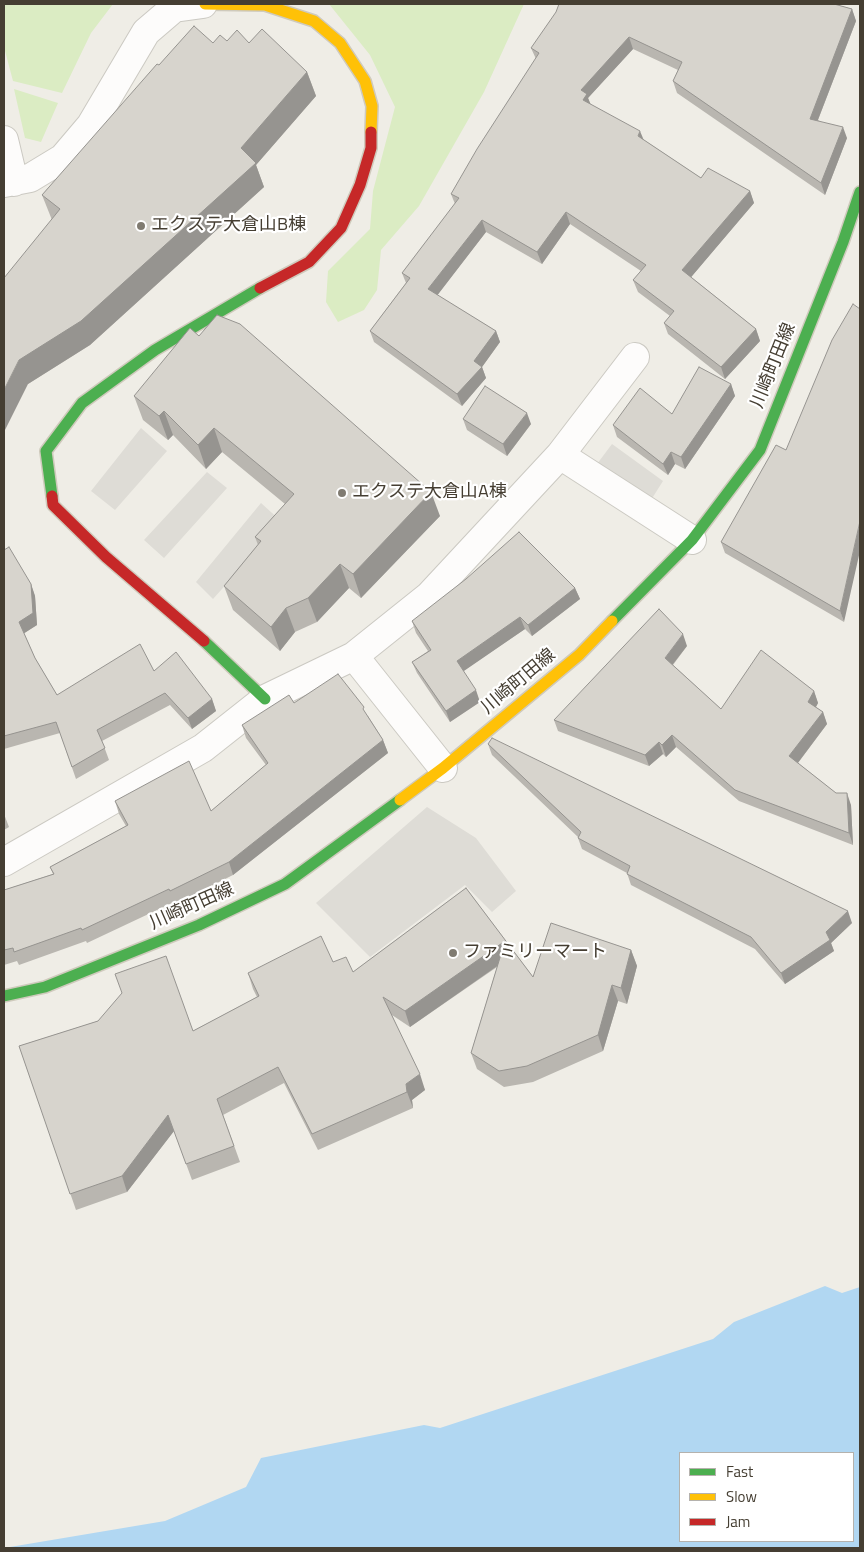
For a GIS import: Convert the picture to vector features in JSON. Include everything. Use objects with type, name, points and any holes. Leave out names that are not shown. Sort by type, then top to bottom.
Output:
[{"type":"main road","points":[[204,4],[264,6],[314,21],[340,43],[365,81],[372,106],[371,148],[360,184],[341,228],[309,262],[230,304],[154,350],[82,403],[46,451],[53,505],[106,557],[196,633],[265,699]]},
{"type":"main road","name":"川崎町田線","points":[[4,996],[45,987],[199,924],[285,884],[443,768],[579,655],[692,540],[760,450],[843,242],[860,192]]},
{"type":"street","points":[[4,140],[9,182],[30,178],[64,158],[91,125],[146,32],[174,8],[204,4]]},
{"type":"street","points":[[4,862],[203,748],[265,699],[354,656],[429,596],[560,455],[635,357]]},
{"type":"street","points":[[560,455],[692,540]]},
{"type":"street","points":[[354,656],[443,768]]},
{"type":"green space","points":[[4,4],[113,4],[91,33],[62,93],[13,81],[4,47]]},
{"type":"green space","points":[[329,4],[524,4],[484,92],[419,206],[381,250],[377,290],[364,310],[338,322],[326,302],[328,271],[370,229],[373,191],[395,107],[370,55]]},
{"type":"green space","points":[[14,89],[58,103],[41,142],[25,138]]},
{"type":"shaded area","points":[[141,428],[167,451],[115,510],[91,491]]},
{"type":"shaded area","points":[[612,444],[663,481],[651,500],[597,464]]},
{"type":"shaded area","points":[[207,472],[227,488],[164,558],[144,540]]},
{"type":"shaded area","points":[[261,503],[282,522],[213,599],[196,582]]},
{"type":"shaded area","points":[[427,807],[476,838],[516,891],[492,912],[465,885],[370,957],[316,903]]},
{"type":"water","points":[[825,1286],[842,1293],[860,1287],[860,1548],[4,1548],[165,1521],[246,1487],[261,1458],[424,1425],[440,1428],[713,1339],[734,1322]]},
{"type":"building","points":[[559,4],[834,4],[852,9],[810,119],[843,127],[821,183],[673,81],[682,62],[629,37],[581,90],[587,94],[583,100],[640,131],[638,136],[701,178],[708,168],[750,191],[682,270],[756,329],[721,367],[664,323],[674,311],[633,280],[646,265],[566,212],[537,252],[482,220],[428,289],[496,331],[474,361],[482,367],[457,394],[370,331],[410,278],[402,273],[459,198],[451,194],[477,149],[539,53],[531,48],[556,12]]},
{"type":"building","name":"エクステ大倉山B棟","points":[[194,26],[213,43],[220,35],[227,41],[237,30],[249,43],[262,29],[307,72],[241,148],[256,163],[81,321],[19,360],[4,390],[4,278],[60,209],[42,195],[157,64],[159,65]]},
{"type":"building","points":[[853,304],[860,309],[860,521],[840,611],[721,542],[776,445],[786,450],[832,340]]},
{"type":"building","name":"エクステ大倉山A棟","points":[[217,315],[240,324],[431,492],[353,574],[340,564],[308,598],[286,608],[271,627],[224,586],[261,541],[255,537],[294,494],[214,428],[198,445],[164,411],[159,416],[134,396],[190,328],[199,336]]},
{"type":"building","points":[[699,367],[731,384],[681,457],[671,452],[663,464],[613,425],[640,388],[672,414]]},
{"type":"building","points":[[485,386],[527,413],[503,444],[463,419]]},
{"type":"building","points":[[519,532],[575,588],[528,625],[520,617],[457,661],[476,690],[446,711],[412,662],[431,650],[412,621],[466,579]]},
{"type":"building","points":[[9,547],[31,584],[33,613],[19,622],[35,658],[57,695],[140,644],[154,671],[176,652],[212,699],[188,718],[165,693],[97,730],[105,748],[72,767],[56,722],[4,736],[4,550]]},
{"type":"building","points":[[659,609],[683,634],[665,658],[721,709],[761,650],[814,691],[808,702],[823,712],[789,756],[836,793],[847,793],[849,833],[735,790],[672,735],[662,745],[659,742],[645,755],[554,720]]},
{"type":"building","points":[[338,674],[364,707],[363,709],[383,740],[229,862],[170,891],[169,889],[82,930],[81,928],[14,952],[13,948],[4,950],[4,890],[54,874],[50,867],[128,825],[115,801],[189,761],[211,811],[268,763],[242,725],[289,695],[294,703]]},
{"type":"building","points":[[492,738],[848,911],[826,932],[830,940],[781,973],[751,937],[627,874],[630,866],[578,838],[581,832],[488,744]]},
{"type":"building","points":[[466,888],[533,977],[551,923],[631,950],[621,988],[612,985],[598,1035],[527,1066],[499,1071],[471,1053],[505,941],[405,1011],[383,997],[420,1074],[406,1084],[407,1092],[312,1134],[278,1067],[217,1099],[234,1146],[186,1164],[168,1115],[122,1176],[70,1194],[19,1046],[98,1021],[122,993],[115,974],[166,956],[193,1031],[259,996],[248,973],[321,936],[333,962],[346,957],[353,972]]},
{"type":"traffic: fast","points":[[612,621],[692,540],[760,450],[843,242],[860,192]]},
{"type":"traffic: fast","points":[[52,496],[46,451],[82,403],[155,350],[260,288]]},
{"type":"traffic: fast","points":[[204,641],[265,699]]},
{"type":"traffic: fast","points":[[4,996],[45,987],[199,925],[285,884],[400,800]]},
{"type":"traffic: slow","points":[[205,4],[265,5],[314,21],[340,43],[365,81],[372,106],[371,132]]},
{"type":"traffic: slow","points":[[400,800],[443,768],[579,655],[612,621]]},
{"type":"traffic: jam","points":[[260,288],[309,262],[341,228],[360,185],[371,148],[371,132]]},
{"type":"traffic: jam","points":[[52,496],[53,505],[106,557],[204,641]]},
{"type":"place","name":"エクステ大倉山B棟","points":[[141,226]]},
{"type":"place","name":"エクステ大倉山A棟","points":[[342,493]]},
{"type":"place","name":"ファミリーマート","points":[[453,953]]}]
